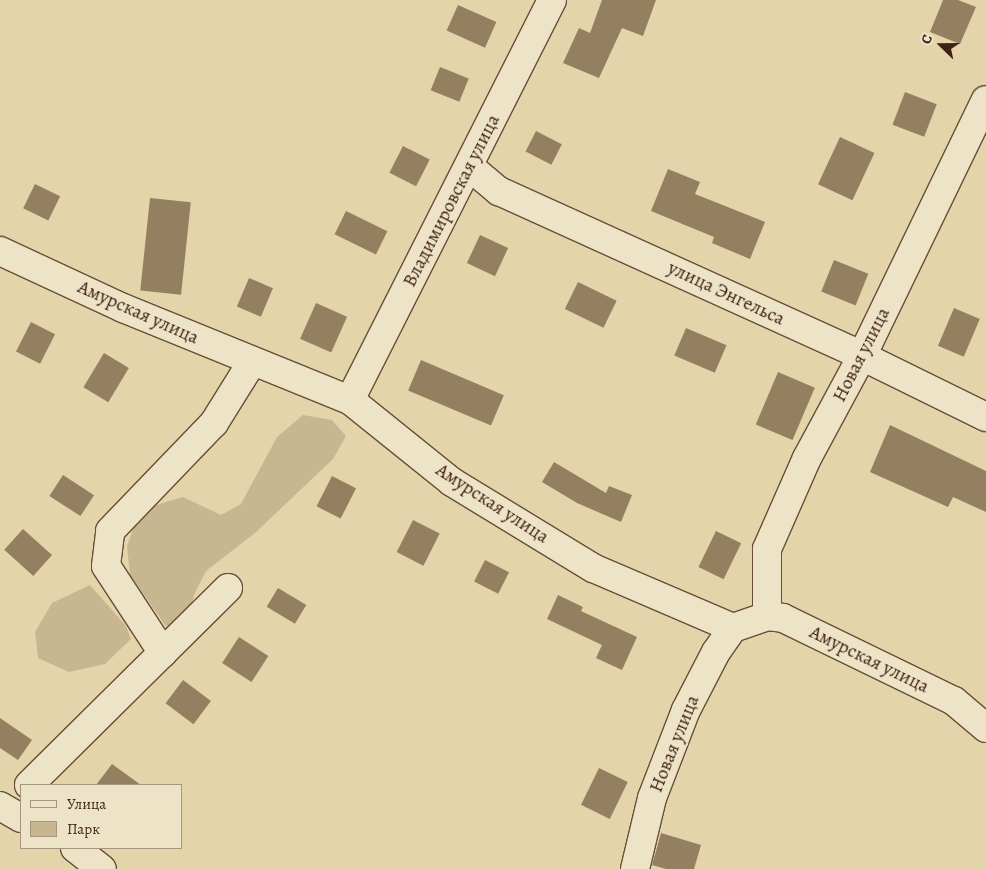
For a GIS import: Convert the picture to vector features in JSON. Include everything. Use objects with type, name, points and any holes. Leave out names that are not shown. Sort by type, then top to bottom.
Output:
[{"type":"street","name":"Владимировская улица","points":[[350,400],[470,167],[552,0]]},
{"type":"street","name":"Новая улица","points":[[767,616],[767,549],[808,458],[862,356],[986,100]]},
{"type":"street","name":"улица Энгельса","points":[[470,167],[499,191],[862,356],[986,417]]},
{"type":"street","name":"Амурская улица","points":[[0,250],[123,308],[252,362],[350,400],[452,482],[593,568],[733,628]]},
{"type":"street","points":[[163,653],[106,566],[110,531],[214,423],[252,362]]},
{"type":"street","points":[[30,784],[228,588]]},
{"type":"street","name":"Амурская улица","points":[[767,616],[783,618],[954,701],[986,728]]},
{"type":"street","points":[[733,628],[767,616]]},
{"type":"street","name":"Новая улица","points":[[635,869],[652,798],[686,710],[716,652],[733,628]]},
{"type":"street","points":[[75,849],[102,869]]},
{"type":"green space","points":[[303,415],[332,420],[346,436],[333,459],[255,533],[206,571],[194,595],[191,610],[171,628],[165,625],[130,575],[127,546],[135,524],[153,506],[183,497],[221,515],[241,504],[277,437]]},
{"type":"green space","points":[[90,585],[126,626],[131,639],[105,664],[69,672],[38,658],[35,632],[52,603]]},
{"type":"building","points":[[602,0],[656,0],[643,36],[622,28],[599,78],[563,63],[579,28],[590,33]]},
{"type":"building","points":[[943,0],[958,0],[976,7],[960,44],[930,32]]},
{"type":"building","points":[[458,5],[496,22],[485,48],[447,31]]},
{"type":"building","points":[[440,67],[469,79],[459,102],[431,90]]},
{"type":"building","points":[[905,92],[937,104],[924,137],[892,125]]},
{"type":"building","points":[[536,131],[562,144],[551,165],[526,151]]},
{"type":"building","points":[[840,137],[874,153],[852,200],[818,184]]},
{"type":"building","points":[[403,146],[430,160],[416,186],[389,173]]},
{"type":"building","points":[[668,169],[700,182],[695,194],[765,222],[750,259],[712,243],[714,237],[651,211]]},
{"type":"building","points":[[35,184],[60,196],[48,221],[23,208]]},
{"type":"building","points":[[150,198],[191,202],[181,295],[140,290]]},
{"type":"building","points":[[346,211],[387,231],[376,255],[335,234]]},
{"type":"building","points":[[480,235],[508,248],[495,276],[467,263]]},
{"type":"building","points":[[834,260],[868,274],[856,305],[821,292]]},
{"type":"building","points":[[249,278],[273,288],[261,317],[237,307]]},
{"type":"building","points":[[578,282],[617,301],[603,328],[565,309]]},
{"type":"building","points":[[316,303],[347,317],[331,352],[300,339]]},
{"type":"building","points":[[954,308],[980,319],[964,357],[938,346]]},
{"type":"building","points":[[31,322],[55,334],[40,364],[16,351]]},
{"type":"building","points":[[686,328],[727,345],[715,373],[674,356]]},
{"type":"building","points":[[104,353],[129,368],[108,402],[83,387]]},
{"type":"building","points":[[421,360],[504,395],[491,426],[408,390]]},
{"type":"building","points":[[778,372],[815,388],[793,440],[756,424]]},
{"type":"building","points":[[890,425],[986,471],[986,512],[953,497],[948,507],[870,472]]},
{"type":"building","points":[[554,462],[606,493],[609,486],[632,495],[621,522],[577,503],[542,482]]},
{"type":"building","points":[[63,475],[94,495],[80,516],[49,496]]},
{"type":"building","points":[[332,476],[356,488],[341,519],[317,506]]},
{"type":"building","points":[[413,520],[440,534],[423,566],[397,552]]},
{"type":"building","points":[[23,529],[52,555],[33,576],[4,550]]},
{"type":"building","points":[[716,531],[741,543],[724,579],[698,567]]},
{"type":"building","points":[[485,560],[509,572],[498,594],[474,581]]},
{"type":"building","points":[[278,588],[306,605],[295,624],[267,607]]},
{"type":"building","points":[[558,595],[583,607],[581,611],[637,637],[622,670],[596,658],[602,645],[547,619]]},
{"type":"building","points":[[239,637],[268,656],[251,682],[222,663]]},
{"type":"building","points":[[183,680],[211,701],[193,724],[166,703]]},
{"type":"building","points":[[0,718],[32,740],[18,760],[0,748]]},
{"type":"building","points":[[112,764],[140,784],[97,784]]},
{"type":"building","points":[[599,768],[628,782],[610,819],[581,805]]},
{"type":"building","points":[[661,833],[701,845],[694,869],[666,869],[652,865]]}]
